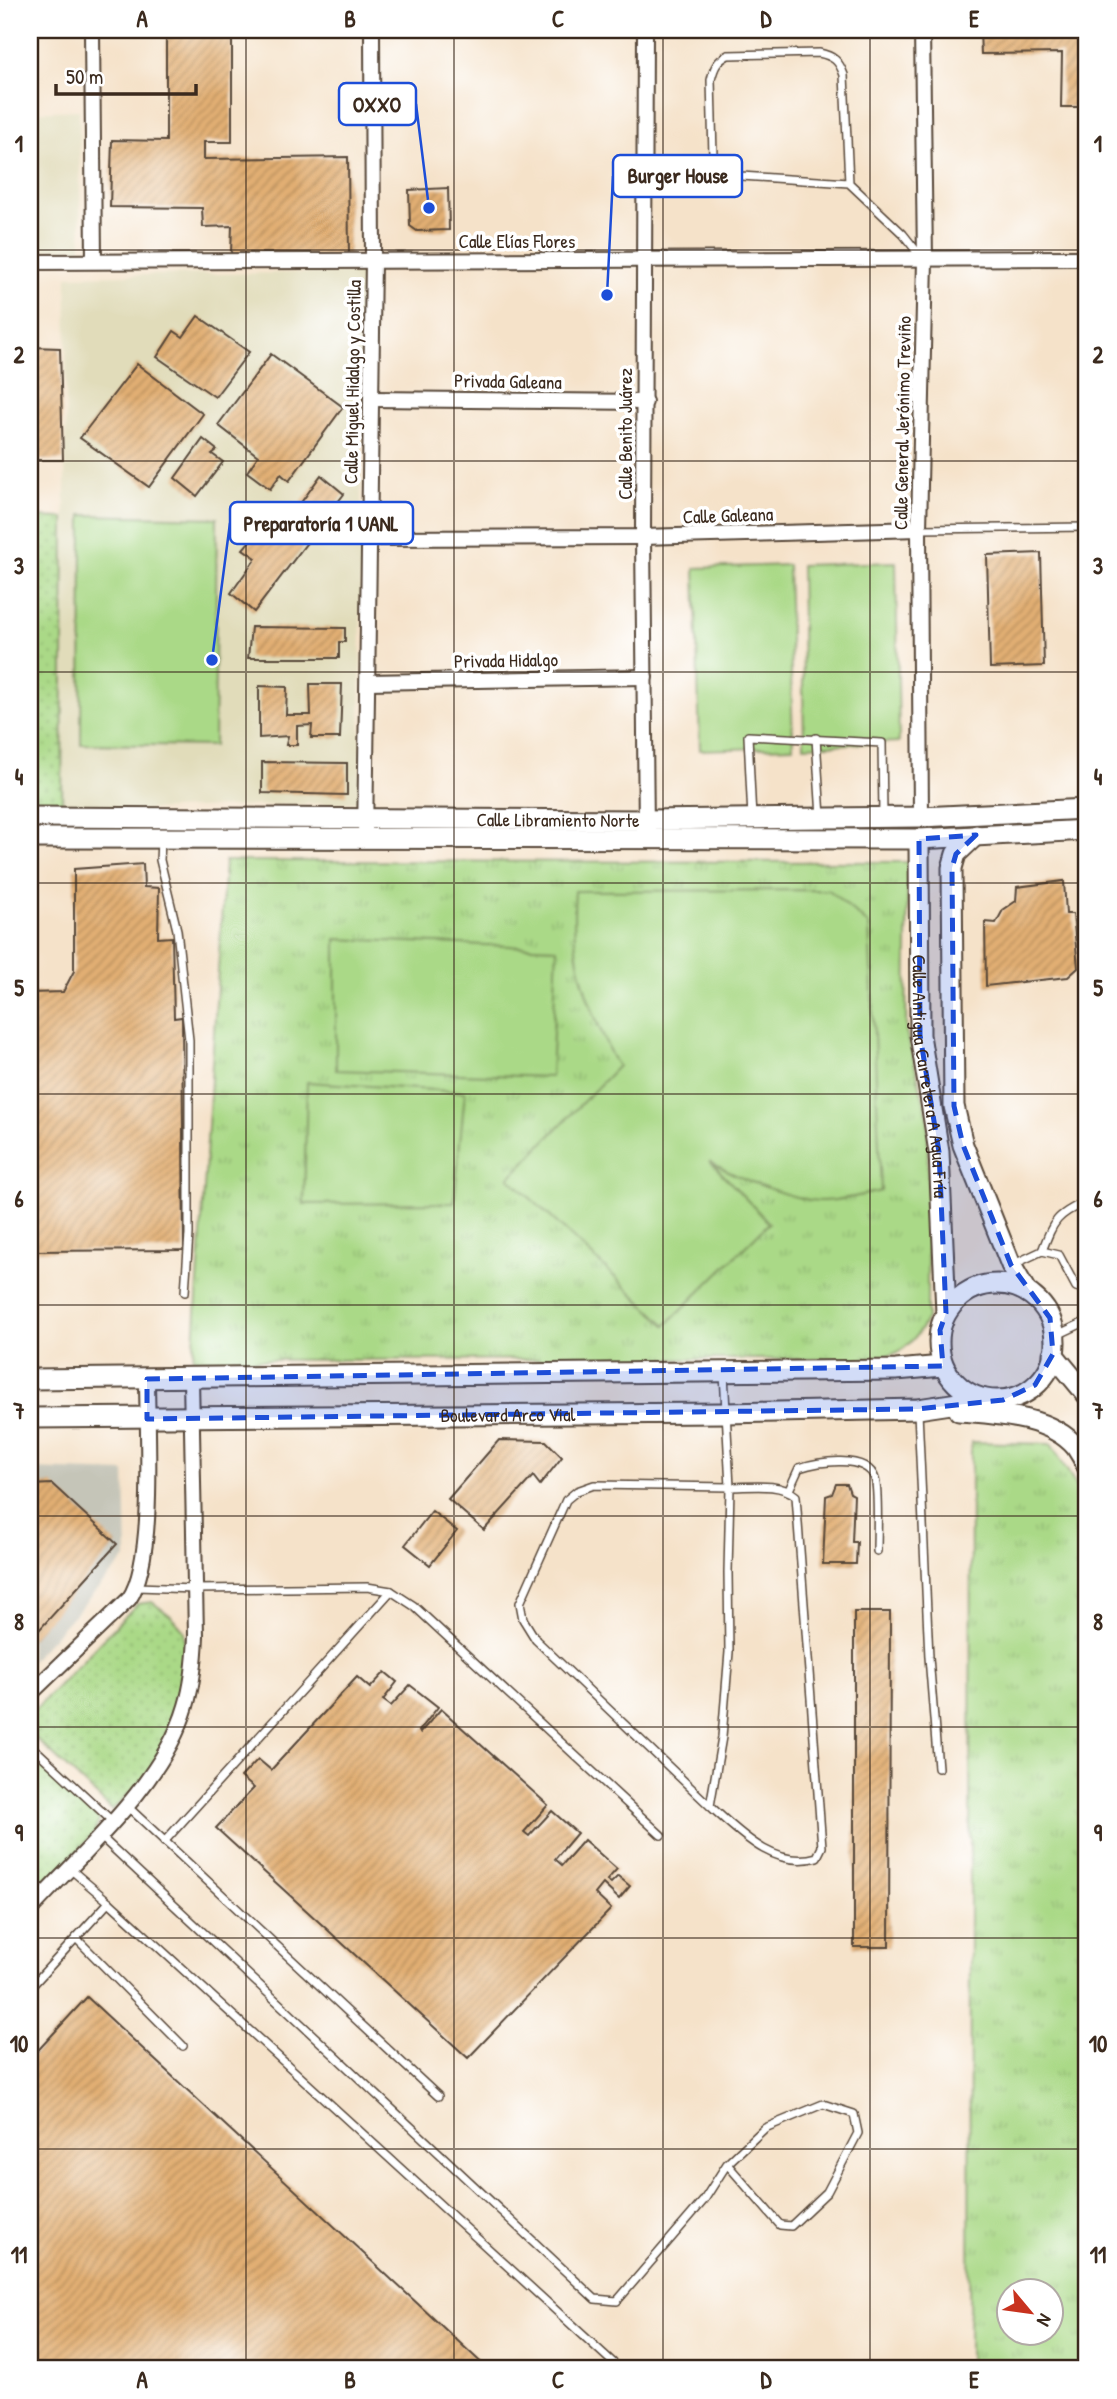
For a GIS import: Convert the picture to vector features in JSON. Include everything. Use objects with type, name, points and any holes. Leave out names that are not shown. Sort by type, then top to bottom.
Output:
[{"type":"street","points":[[92,30],[94,261]]},
{"type":"street","name":"Calle Miguel Hidalgo y Costilla","points":[[365,839],[373,260],[372,30]]},
{"type":"street","name":"Calle Benito Juárez","points":[[645,30],[643,537],[646,830]]},
{"type":"street","name":"Calle General Jerónimo Treviño","points":[[921,817],[919,529],[925,260],[922,30]]},
{"type":"street","name":"Calle Elías Flores","points":[[30,262],[1087,258]]},
{"type":"street","name":"Privada Galeana","points":[[371,399],[645,402]]},
{"type":"street","name":"Calle Galeana","points":[[370,538],[643,537],[919,529]]},
{"type":"street","name":"Privada Hidalgo","points":[[368,682],[645,677]]},
{"type":"street","name":"Calle Libramiento Norte","points":[[30,838],[365,839],[646,830],[752,819],[921,817],[1087,808]]},
{"type":"street","name":"Calle Libramiento Norte","points":[[30,817],[365,819],[919,839],[1087,830]]},
{"type":"street","points":[[921,817],[919,839],[932,1053],[954,1106]]},
{"type":"street","points":[[954,1106],[952,868],[956,853],[976,835]]},
{"type":"street","name":"Calle Antigua Carretera A Agua Fría","points":[[919,839],[920,1035],[939,1152],[946,1313]]},
{"type":"street","name":"Calle Antigua Carretera A Agua Fría","points":[[954,1106],[963,1145],[1011,1265],[1026,1291]]},
{"type":"street","points":[[991,1284],[1009,1285],[1026,1291],[1040,1303],[1050,1318],[1054,1345],[1047,1371],[1035,1385],[1011,1398],[984,1399],[967,1392],[953,1381],[943,1366],[939,1348],[940,1330],[946,1313],[958,1299],[973,1289],[991,1284]]},
{"type":"street","points":[[1054,1345],[1087,1395]]},
{"type":"street","name":"Boulevard Arco Vial","points":[[30,1379],[724,1373],[896,1370],[943,1366]]},
{"type":"street","points":[[30,1910],[127,1805],[156,1769],[176,1733],[186,1706],[194,1672],[194,1417],[191,1378]]},
{"type":"street","points":[[30,1694],[129,1599],[137,1587],[143,1564],[146,1524],[147,1379]]},
{"type":"street","name":"Boulevard Arco Vial","points":[[30,1418],[726,1413],[926,1409],[984,1399]]},
{"type":"street","points":[[926,1409],[989,1414],[1054,1430],[1076,1447],[1087,1466]]},
{"type":"lane","points":[[849,183],[844,75],[840,63],[831,56],[819,53],[728,55],[719,60],[713,68],[711,80],[713,156],[718,167],[727,173],[741,176],[849,183],[903,234],[925,260]]},
{"type":"lane","name":"Calle Galeana","points":[[919,529],[1087,527]]},
{"type":"lane","points":[[752,819],[748,736],[882,743],[883,816]]},
{"type":"lane","points":[[816,738],[821,818]]},
{"type":"lane","points":[[161,839],[160,860],[177,930],[189,1040],[190,1234],[185,1292]]},
{"type":"lane","points":[[1042,1251],[1051,1227],[1065,1211],[1087,1201]]},
{"type":"lane","points":[[1011,1265],[1042,1251],[1059,1255],[1076,1287],[1087,1290]]},
{"type":"lane","points":[[1054,1345],[1087,1321]]},
{"type":"lane","points":[[710,1806],[722,1737],[729,1653],[730,1487],[724,1373]]},
{"type":"lane","points":[[926,1409],[929,1657],[938,1768]]},
{"type":"lane","points":[[789,1490],[799,1468],[819,1462],[856,1463],[867,1468],[875,1479],[877,1551]]},
{"type":"lane","points":[[594,1485],[730,1487],[778,1487],[789,1490],[796,1496],[822,1847],[817,1857],[804,1861],[786,1859],[766,1851],[736,1830],[536,1640],[523,1619],[520,1603],[566,1500],[577,1491],[594,1485]]},
{"type":"lane","points":[[137,1587],[367,1587],[391,1591],[414,1606],[661,1835]]},
{"type":"lane","points":[[164,1842],[391,1591]]},
{"type":"lane","points":[[30,1747],[112,1821]]},
{"type":"lane","points":[[127,1805],[439,2096]]},
{"type":"lane","points":[[99,1835],[595,2299],[617,2301],[704,2200],[727,2165],[765,2128],[823,2104],[854,2114],[858,2133],[827,2192],[791,2226],[780,2225],[727,2165]]},
{"type":"lane","points":[[69,1868],[621,2369]]},
{"type":"lane","points":[[30,1988],[109,1902]]},
{"type":"lane","points":[[76,1938],[183,2046]]},
{"type":"highlighted area","points":[[976,835],[956,854],[952,868],[954,1106],[963,1145],[1011,1265],[1050,1318],[1053,1354],[1035,1385],[1003,1400],[918,1409],[147,1419],[147,1379],[943,1366],[940,1330],[946,1313],[939,1152],[920,1035],[919,839]]},
{"type":"shaded area","points":[[79,110],[81,248],[30,250],[30,112]]},
{"type":"shaded area","points":[[362,272],[360,802],[62,813],[67,276]]},
{"type":"shaded area","points":[[30,1469],[125,1472],[127,1557],[30,1662]]},
{"type":"green space","points":[[82,515],[217,518],[214,746],[81,744]]},
{"type":"green space","points":[[30,517],[64,518],[62,813],[30,812]]},
{"type":"green space","points":[[896,562],[899,742],[804,746],[801,565]]},
{"type":"green space","points":[[788,565],[793,747],[700,750],[695,568]]},
{"type":"green space","points":[[225,861],[908,862],[906,1031],[928,1117],[927,1319],[921,1329],[896,1353],[867,1359],[193,1360]]},
{"type":"green space","points":[[829,890],[869,925],[881,1191],[837,1200],[810,1200],[764,1187],[710,1161],[769,1223],[666,1325],[509,1178],[618,1066],[593,1013],[582,979],[574,929],[575,891]]},
{"type":"green space","points":[[336,939],[557,948],[551,1077],[336,1070]]},
{"type":"green space","points":[[307,1082],[465,1092],[454,1203],[304,1204]]},
{"type":"green space","points":[[971,1442],[1051,1444],[1087,1503],[1087,2369],[969,2369]]},
{"type":"green space","points":[[152,1602],[171,1616],[184,1631],[184,1665],[179,1701],[168,1736],[152,1767],[112,1810],[30,1733],[30,1715],[137,1604]]},
{"type":"green space","points":[[30,1757],[100,1818],[95,1832],[30,1903]]},
{"type":"building","points":[[166,30],[232,30],[232,142],[204,142],[204,159],[348,157],[349,256],[231,253],[232,226],[203,227],[202,208],[110,207],[112,140],[166,141]]},
{"type":"building","points":[[980,30],[1087,30],[1087,107],[1061,107],[1062,53],[981,54]]},
{"type":"building","points":[[448,188],[449,230],[417,231],[410,226],[409,190]]},
{"type":"building","points":[[198,316],[249,352],[215,397],[157,357],[174,331],[183,337]]},
{"type":"building","points":[[30,347],[60,348],[63,460],[30,460]]},
{"type":"building","points":[[271,354],[343,407],[289,481],[281,474],[270,489],[247,472],[258,456],[218,425]]},
{"type":"building","points":[[137,364],[203,414],[149,487],[80,438]]},
{"type":"building","points":[[203,439],[217,450],[212,454],[223,462],[197,496],[175,478]]},
{"type":"building","points":[[321,475],[344,494],[254,612],[231,593],[256,558],[243,549],[265,523],[279,533]]},
{"type":"building","points":[[1041,553],[1044,666],[990,668],[987,555]]},
{"type":"building","points":[[251,627],[345,628],[345,642],[339,642],[339,658],[248,658]]},
{"type":"building","points":[[310,684],[342,684],[340,738],[311,738],[312,725],[297,726],[297,745],[286,745],[288,736],[259,738],[259,686],[287,687],[286,715],[311,715]]},
{"type":"building","points":[[262,762],[347,763],[347,795],[262,793]]},
{"type":"building","points":[[143,864],[144,887],[159,888],[158,938],[172,937],[174,1018],[182,1017],[184,1250],[30,1251],[30,993],[63,992],[74,971],[74,869]]},
{"type":"building","points":[[1064,881],[1066,914],[1073,914],[1078,968],[1068,977],[986,986],[985,922],[996,923],[1003,910],[1016,901],[1017,887]]},
{"type":"building","points":[[499,1440],[546,1441],[562,1457],[540,1485],[533,1476],[484,1530],[448,1499]]},
{"type":"building","points":[[52,1484],[117,1544],[30,1640],[30,1485]]},
{"type":"building","points":[[836,1484],[847,1484],[850,1493],[854,1495],[852,1542],[857,1542],[856,1564],[823,1564],[826,1496],[832,1494]]},
{"type":"building","points":[[432,1511],[457,1531],[430,1565],[405,1545]]},
{"type":"building","points":[[854,1612],[890,1612],[889,1947],[854,1947]]},
{"type":"building","points":[[385,1672],[397,1682],[383,1700],[391,1706],[410,1685],[438,1707],[420,1733],[441,1709],[548,1805],[524,1832],[529,1836],[552,1811],[577,1833],[555,1859],[562,1865],[584,1840],[617,1869],[607,1880],[611,1883],[618,1876],[630,1886],[619,1899],[603,1884],[595,1894],[611,1909],[468,2058],[216,1828],[254,1788],[241,1777],[258,1759],[271,1770],[357,1677],[370,1688]]},
{"type":"building","points":[[87,1997],[488,2369],[30,2369],[30,2059]]},
{"type":"place","name":"OXXO","points":[[429,208]]},
{"type":"place","name":"Burger House","points":[[607,295]]},
{"type":"place","name":"Preparatoría 1 UANL","points":[[212,660]]}]
